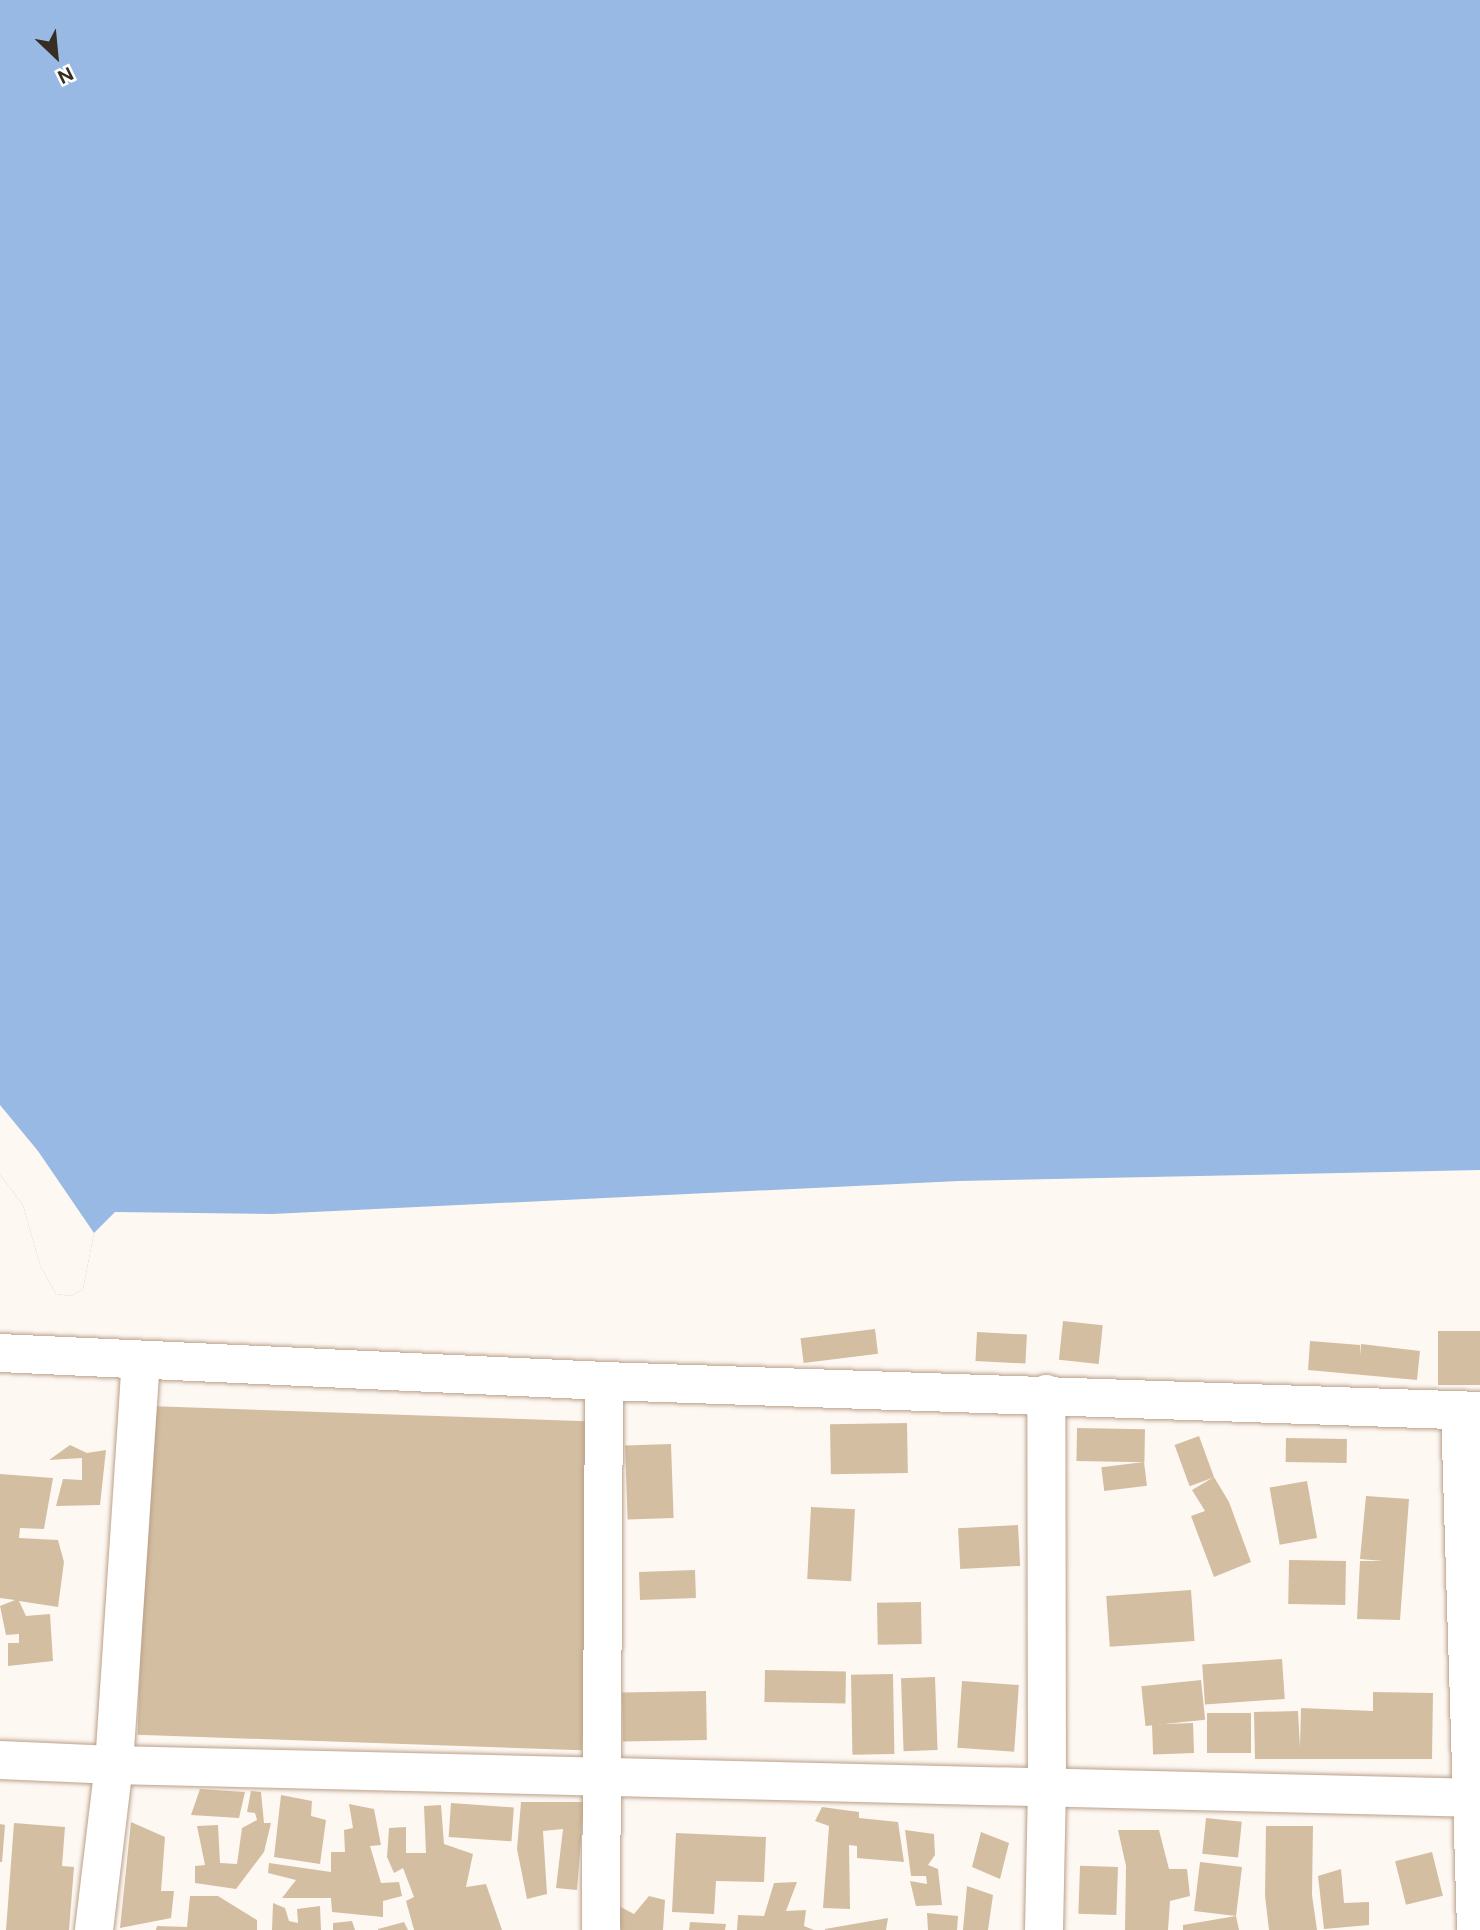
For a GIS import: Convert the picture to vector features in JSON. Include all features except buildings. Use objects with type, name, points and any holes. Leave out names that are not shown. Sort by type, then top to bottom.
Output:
[{"type":"street","points":[[0,1353],[604,1381],[1046,1394],[1470,1411],[1476,1930]]},
{"type":"street","points":[[94,1930],[114,1765],[141,1360]]},
{"type":"street","points":[[601,1930],[604,1381]]},
{"type":"street","points":[[1044,1930],[1047,1787],[1046,1394]]},
{"type":"street","points":[[0,1760],[1475,1798]]},
{"type":"water","points":[[0,0],[1480,0],[1480,1170],[959,1181],[272,1214],[115,1212],[94,1233],[83,1289],[71,1296],[56,1294],[40,1265],[23,1205],[0,1175]]},
{"type":"pier","points":[[0,1105],[38,1151],[94,1233],[83,1289],[71,1296],[56,1294],[40,1265],[23,1205],[0,1175]]}]
